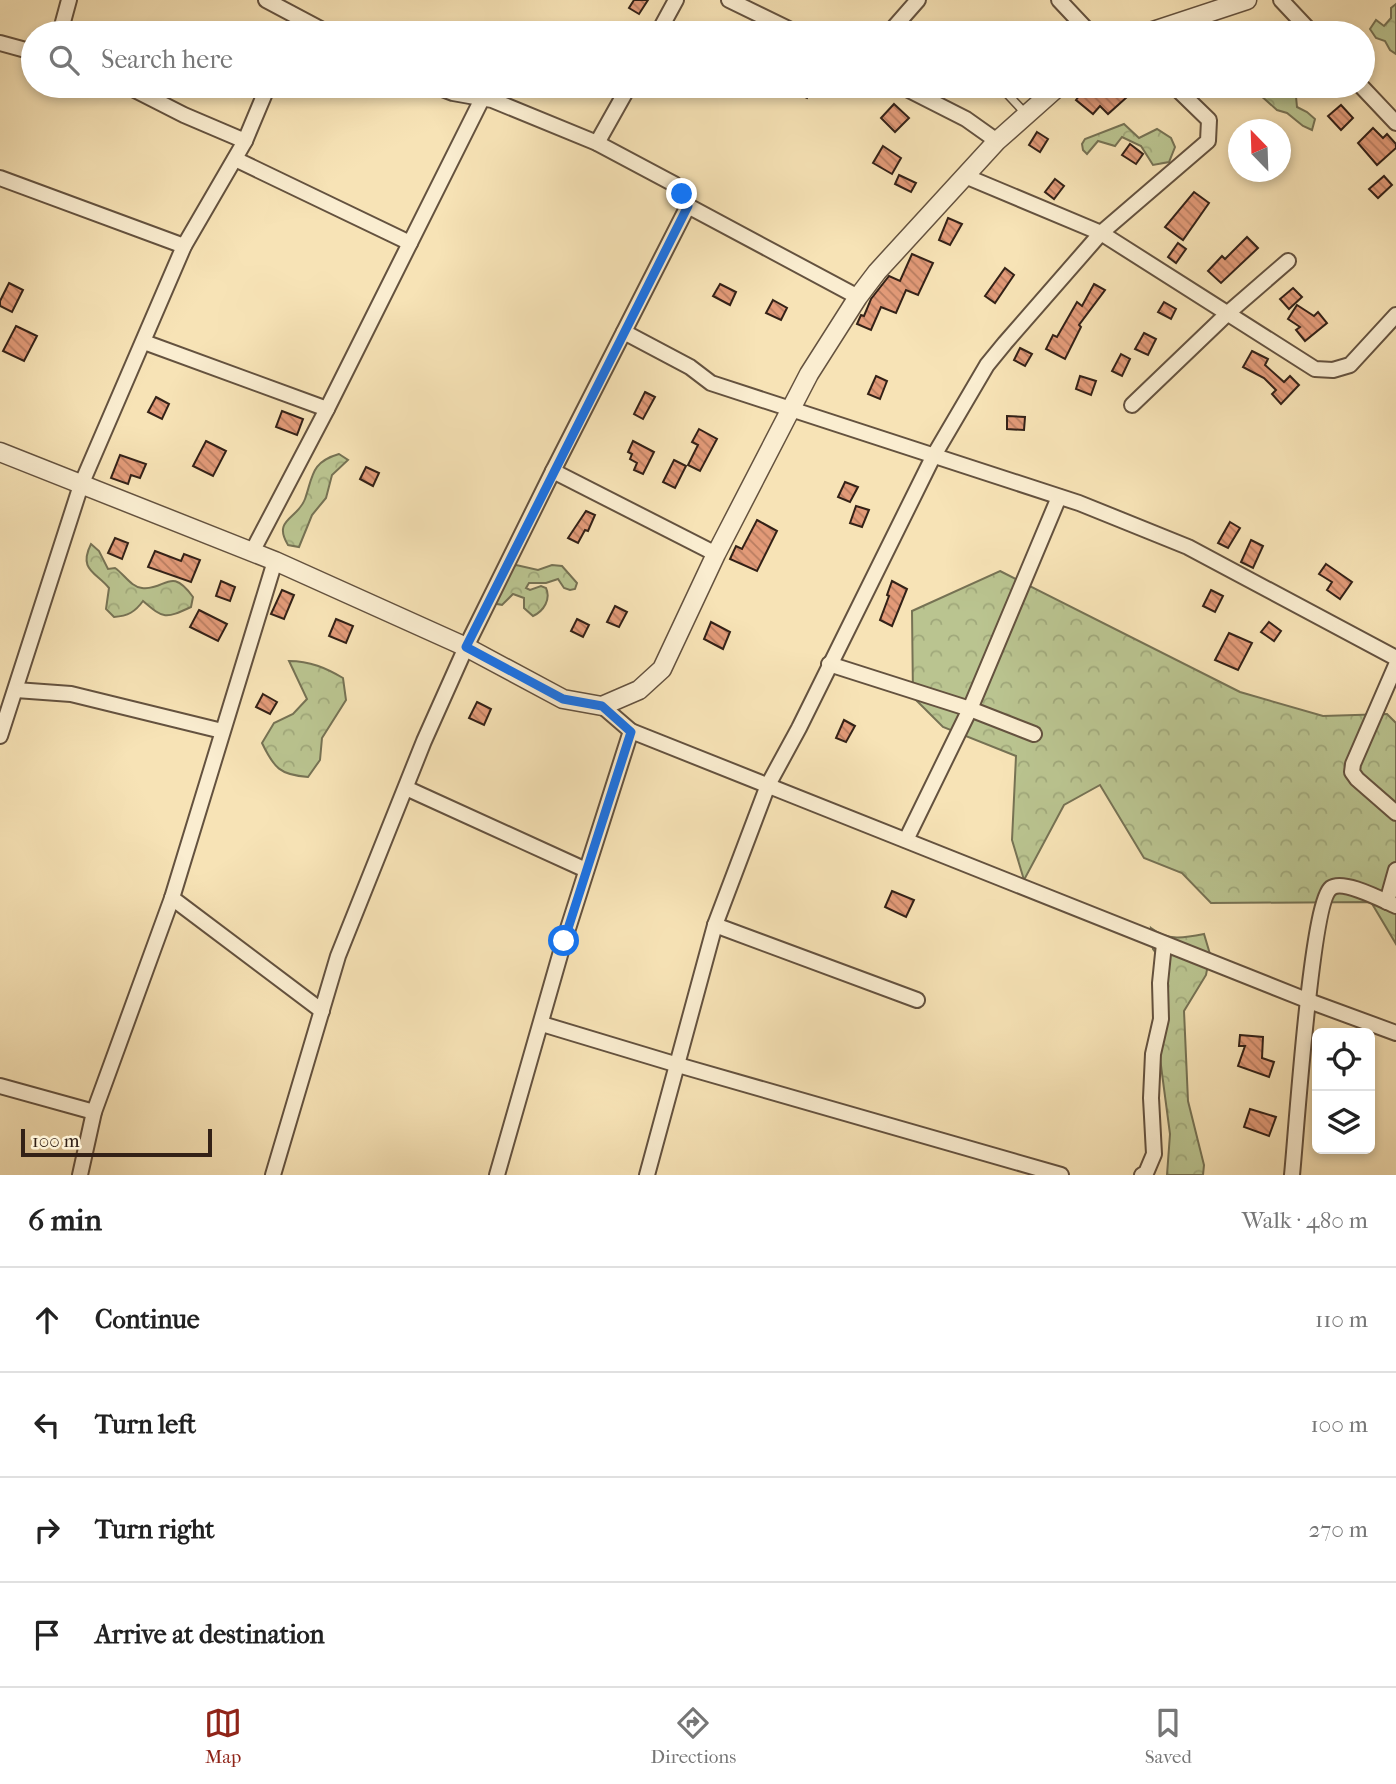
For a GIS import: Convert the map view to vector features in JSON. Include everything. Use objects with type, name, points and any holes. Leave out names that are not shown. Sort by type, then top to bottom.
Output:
[{"type":"street","points":[[63,21],[69,0]]},
{"type":"street","points":[[266,0],[302,20]]},
{"type":"street","points":[[665,21],[677,0]]},
{"type":"street","points":[[729,0],[745,3],[776,21]]},
{"type":"street","points":[[900,21],[919,0]]},
{"type":"street","points":[[1059,0],[1079,21]]},
{"type":"street","points":[[1183,21],[1247,0]]},
{"type":"street","points":[[1281,0],[1301,21]]},
{"type":"street","points":[[0,43],[21,49]]},
{"type":"street","points":[[151,98],[245,141]]},
{"type":"street","points":[[0,736],[81,485],[184,246],[245,141],[263,98]]},
{"type":"street","points":[[477,98],[502,104],[597,143],[674,184],[688,206],[858,298]]},
{"type":"street","points":[[597,143],[622,98]]},
{"type":"street","points":[[925,98],[966,119],[997,141]]},
{"type":"street","points":[[602,706],[639,690],[662,668],[716,554],[809,374],[858,298],[877,272],[997,141],[1044,98]]},
{"type":"street","points":[[647,1175],[715,925],[768,785],[933,457],[987,365],[1101,233],[1208,141],[1209,120],[1186,98]]},
{"type":"street","points":[[1373,98],[1396,122]]},
{"type":"street","points":[[252,552],[327,409],[482,99]]},
{"type":"street","points":[[235,159],[410,243]]},
{"type":"street","points":[[965,176],[1101,233],[1315,369],[1333,370],[1350,365],[1396,315]]},
{"type":"street","points":[[0,178],[184,246]]},
{"type":"street","points":[[273,1175],[338,956],[466,647],[688,206]]},
{"type":"street","points":[[1132,405],[1228,313],[1288,261]]},
{"type":"street","points":[[624,332],[690,367],[711,383],[1059,497],[1188,547],[1396,658]]},
{"type":"street","points":[[144,342],[327,409]]},
{"type":"street","points":[[0,452],[275,561],[466,647],[563,699],[602,706],[631,732],[1164,944],[1396,1033]]},
{"type":"street","points":[[553,471],[716,554]]},
{"type":"street","points":[[906,840],[970,709],[1059,497]]},
{"type":"street","points":[[80,1175],[94,1112],[172,898],[275,561]]},
{"type":"street","points":[[829,664],[970,709],[1034,734]]},
{"type":"street","points":[[1396,665],[1353,764],[1352,772],[1396,813]]},
{"type":"street","points":[[16,690],[71,694],[222,731]]},
{"type":"street","points":[[497,1175],[564,941],[631,732]]},
{"type":"street","points":[[406,788],[586,870]]},
{"type":"street","points":[[1292,1175],[1309,1001],[1324,897],[1329,889],[1338,885],[1391,904],[1396,870]]},
{"type":"street","points":[[172,898],[322,1011]]},
{"type":"street","points":[[715,925],[917,1000]]},
{"type":"street","points":[[1142,1175],[1146,1173],[1154,1154],[1151,1098],[1153,1054],[1161,1018],[1160,983],[1164,944]]},
{"type":"street","points":[[542,1024],[1061,1175]]},
{"type":"street","points":[[0,1086],[94,1112]]},
{"type":"lane","points":[[1012,98],[1026,113]]},
{"type":"green space","points":[[1396,4],[1396,54],[1385,41],[1375,36],[1375,22],[1384,26],[1391,18],[1391,8]]},
{"type":"green space","points":[[1264,98],[1296,98],[1297,107],[1315,119],[1312,130],[1287,113],[1277,110]]},
{"type":"green space","points":[[1124,124],[1139,138],[1157,129],[1171,138],[1175,147],[1169,162],[1153,165],[1141,146],[1122,137],[1115,146],[1098,141],[1087,154],[1083,150],[1085,139]]},
{"type":"green space","points":[[339,454],[348,460],[332,475],[326,498],[312,515],[299,547],[288,545],[283,530],[285,524],[302,506],[314,471],[323,461]]},
{"type":"green space","points":[[91,544],[99,551],[108,569],[115,568],[138,587],[150,588],[173,581],[179,583],[193,597],[191,607],[165,615],[143,601],[131,613],[114,617],[106,609],[109,588],[90,570],[86,560]]},
{"type":"green space","points":[[516,565],[538,570],[552,565],[562,566],[577,583],[575,589],[564,588],[558,579],[546,583],[529,583],[526,588],[530,590],[541,586],[546,588],[548,596],[540,611],[533,616],[524,608],[524,598],[513,594],[502,605],[497,604],[494,600],[512,567]]},
{"type":"green space","points":[[1000,571],[1240,692],[1323,716],[1387,714],[1396,723],[1396,944],[1371,902],[1211,903],[1182,873],[1144,858],[1100,785],[1064,805],[1024,880],[1012,840],[1016,756],[943,727],[913,697],[912,611]]},
{"type":"green space","points":[[289,661],[318,666],[343,678],[346,700],[322,738],[320,760],[308,777],[279,769],[262,743],[274,723],[293,714],[307,699]]},
{"type":"green space","points":[[1151,928],[1170,937],[1204,934],[1210,954],[1206,975],[1184,1011],[1188,1101],[1204,1165],[1203,1175],[1167,1175],[1170,1134],[1156,1028],[1159,1006],[1168,987],[1166,966],[1153,949]]},
{"type":"building","points":[[634,0],[648,0],[639,14],[629,8]]},
{"type":"building","points":[[1126,98],[1108,114],[1100,106],[1093,114],[1076,100]]},
{"type":"building","points":[[894,104],[909,118],[895,132],[881,118]]},
{"type":"building","points":[[1341,105],[1353,118],[1341,130],[1328,116]]},
{"type":"building","points":[[1373,128],[1383,138],[1387,134],[1396,144],[1396,148],[1377,165],[1358,143]]},
{"type":"building","points":[[1037,132],[1048,139],[1040,152],[1029,145]]},
{"type":"building","points":[[1130,144],[1143,154],[1136,164],[1122,155]]},
{"type":"building","points":[[883,146],[901,158],[892,174],[873,163]]},
{"type":"building","points":[[899,175],[916,183],[911,192],[895,184]]},
{"type":"building","points":[[1384,176],[1392,185],[1378,198],[1369,189]]},
{"type":"building","points":[[1055,179],[1064,186],[1054,199],[1045,192]]},
{"type":"building","points":[[1194,192],[1209,203],[1183,240],[1165,227]]},
{"type":"building","points":[[948,218],[962,224],[950,245],[939,240]]},
{"type":"building","points":[[1247,237],[1258,248],[1221,283],[1208,271],[1222,256],[1225,259]]},
{"type":"building","points":[[1178,243],[1186,249],[1176,263],[1168,257]]},
{"type":"building","points":[[912,254],[933,263],[918,295],[906,290],[896,313],[881,307],[871,330],[857,324],[861,315],[864,316],[871,299],[889,276],[900,281]]},
{"type":"building","points":[[1005,268],[1014,275],[995,303],[985,296]]},
{"type":"building","points":[[9,283],[23,290],[12,312],[0,306]]},
{"type":"building","points":[[720,284],[736,292],[730,305],[713,296]]},
{"type":"building","points":[[1094,284],[1105,290],[1079,325],[1081,327],[1065,359],[1046,349],[1053,335],[1057,337],[1077,302],[1082,306]]},
{"type":"building","points":[[1293,288],[1302,297],[1289,309],[1280,299]]},
{"type":"building","points":[[773,300],[787,308],[781,320],[766,313]]},
{"type":"building","points":[[1164,302],[1176,309],[1171,319],[1158,312]]},
{"type":"building","points":[[1297,305],[1314,316],[1318,312],[1327,323],[1305,341],[1296,330],[1300,327],[1288,319]]},
{"type":"building","points":[[16,326],[37,336],[24,361],[3,351]]},
{"type":"building","points":[[1144,333],[1156,339],[1148,355],[1135,349]]},
{"type":"building","points":[[1020,348],[1032,354],[1025,366],[1014,360]]},
{"type":"building","points":[[1252,351],[1268,359],[1265,365],[1284,382],[1290,376],[1299,385],[1281,404],[1272,394],[1276,390],[1264,378],[1243,367]]},
{"type":"building","points":[[1121,354],[1130,359],[1122,376],[1112,371]]},
{"type":"building","points":[[876,376],[887,381],[880,399],[868,394]]},
{"type":"building","points":[[1080,376],[1096,381],[1091,395],[1076,389]]},
{"type":"building","points":[[645,392],[655,397],[643,419],[634,414]]},
{"type":"building","points":[[156,397],[169,404],[162,419],[148,412]]},
{"type":"building","points":[[282,411],[303,419],[297,435],[276,427]]},
{"type":"building","points":[[1007,416],[1025,417],[1024,430],[1007,429]]},
{"type":"building","points":[[699,429],[717,439],[700,471],[688,465],[698,445],[692,442]]},
{"type":"building","points":[[206,441],[226,451],[213,476],[193,466]]},
{"type":"building","points":[[633,441],[654,452],[643,474],[634,470],[637,463],[630,459],[632,454],[628,452]]},
{"type":"building","points":[[120,455],[146,464],[140,478],[131,475],[128,484],[111,478]]},
{"type":"building","points":[[674,460],[686,466],[675,488],[663,482]]},
{"type":"building","points":[[366,467],[379,473],[373,486],[360,479]]},
{"type":"building","points":[[845,482],[858,487],[850,502],[838,497]]},
{"type":"building","points":[[856,506],[869,510],[862,527],[850,523]]},
{"type":"building","points":[[586,511],[595,515],[588,531],[585,530],[578,543],[568,538]]},
{"type":"building","points":[[757,520],[777,531],[757,571],[730,559],[736,546],[742,549]]},
{"type":"building","points":[[1230,522],[1240,528],[1228,548],[1218,543]]},
{"type":"building","points":[[115,538],[128,543],[122,559],[108,553]]},
{"type":"building","points":[[1251,540],[1263,546],[1253,568],[1241,562]]},
{"type":"building","points":[[155,551],[181,561],[184,554],[200,560],[191,582],[148,567]]},
{"type":"building","points":[[1326,564],[1352,582],[1340,599],[1327,590],[1332,582],[1319,574]]},
{"type":"building","points":[[221,581],[235,587],[230,601],[216,596]]},
{"type":"building","points":[[892,581],[907,589],[892,626],[880,620]]},
{"type":"building","points":[[282,590],[294,595],[284,619],[271,614]]},
{"type":"building","points":[[1211,590],[1223,596],[1215,612],[1203,606]]},
{"type":"building","points":[[615,606],[627,612],[619,627],[607,622]]},
{"type":"building","points":[[199,610],[227,624],[218,641],[190,627]]},
{"type":"building","points":[[336,619],[353,626],[346,643],[329,636]]},
{"type":"building","points":[[577,619],[589,625],[583,637],[571,631]]},
{"type":"building","points":[[711,622],[730,632],[723,649],[704,639]]},
{"type":"building","points":[[1269,622],[1281,631],[1274,641],[1261,632]]},
{"type":"building","points":[[1229,633],[1252,643],[1238,670],[1215,660]]},
{"type":"building","points":[[263,694],[277,702],[270,714],[256,707]]},
{"type":"building","points":[[477,702],[491,709],[484,725],[469,718]]},
{"type":"building","points":[[844,720],[855,726],[846,742],[836,738]]},
{"type":"building","points":[[892,891],[914,900],[906,917],[885,907]]},
{"type":"building","points":[[1240,1035],[1263,1037],[1262,1058],[1274,1062],[1269,1077],[1238,1066],[1245,1046],[1239,1046]]},
{"type":"building","points":[[1250,1109],[1276,1117],[1269,1136],[1244,1127]]},
{"type":"route","points":[[564,941],[631,732],[602,706],[563,699],[466,647],[688,206],[682,194]]}]
